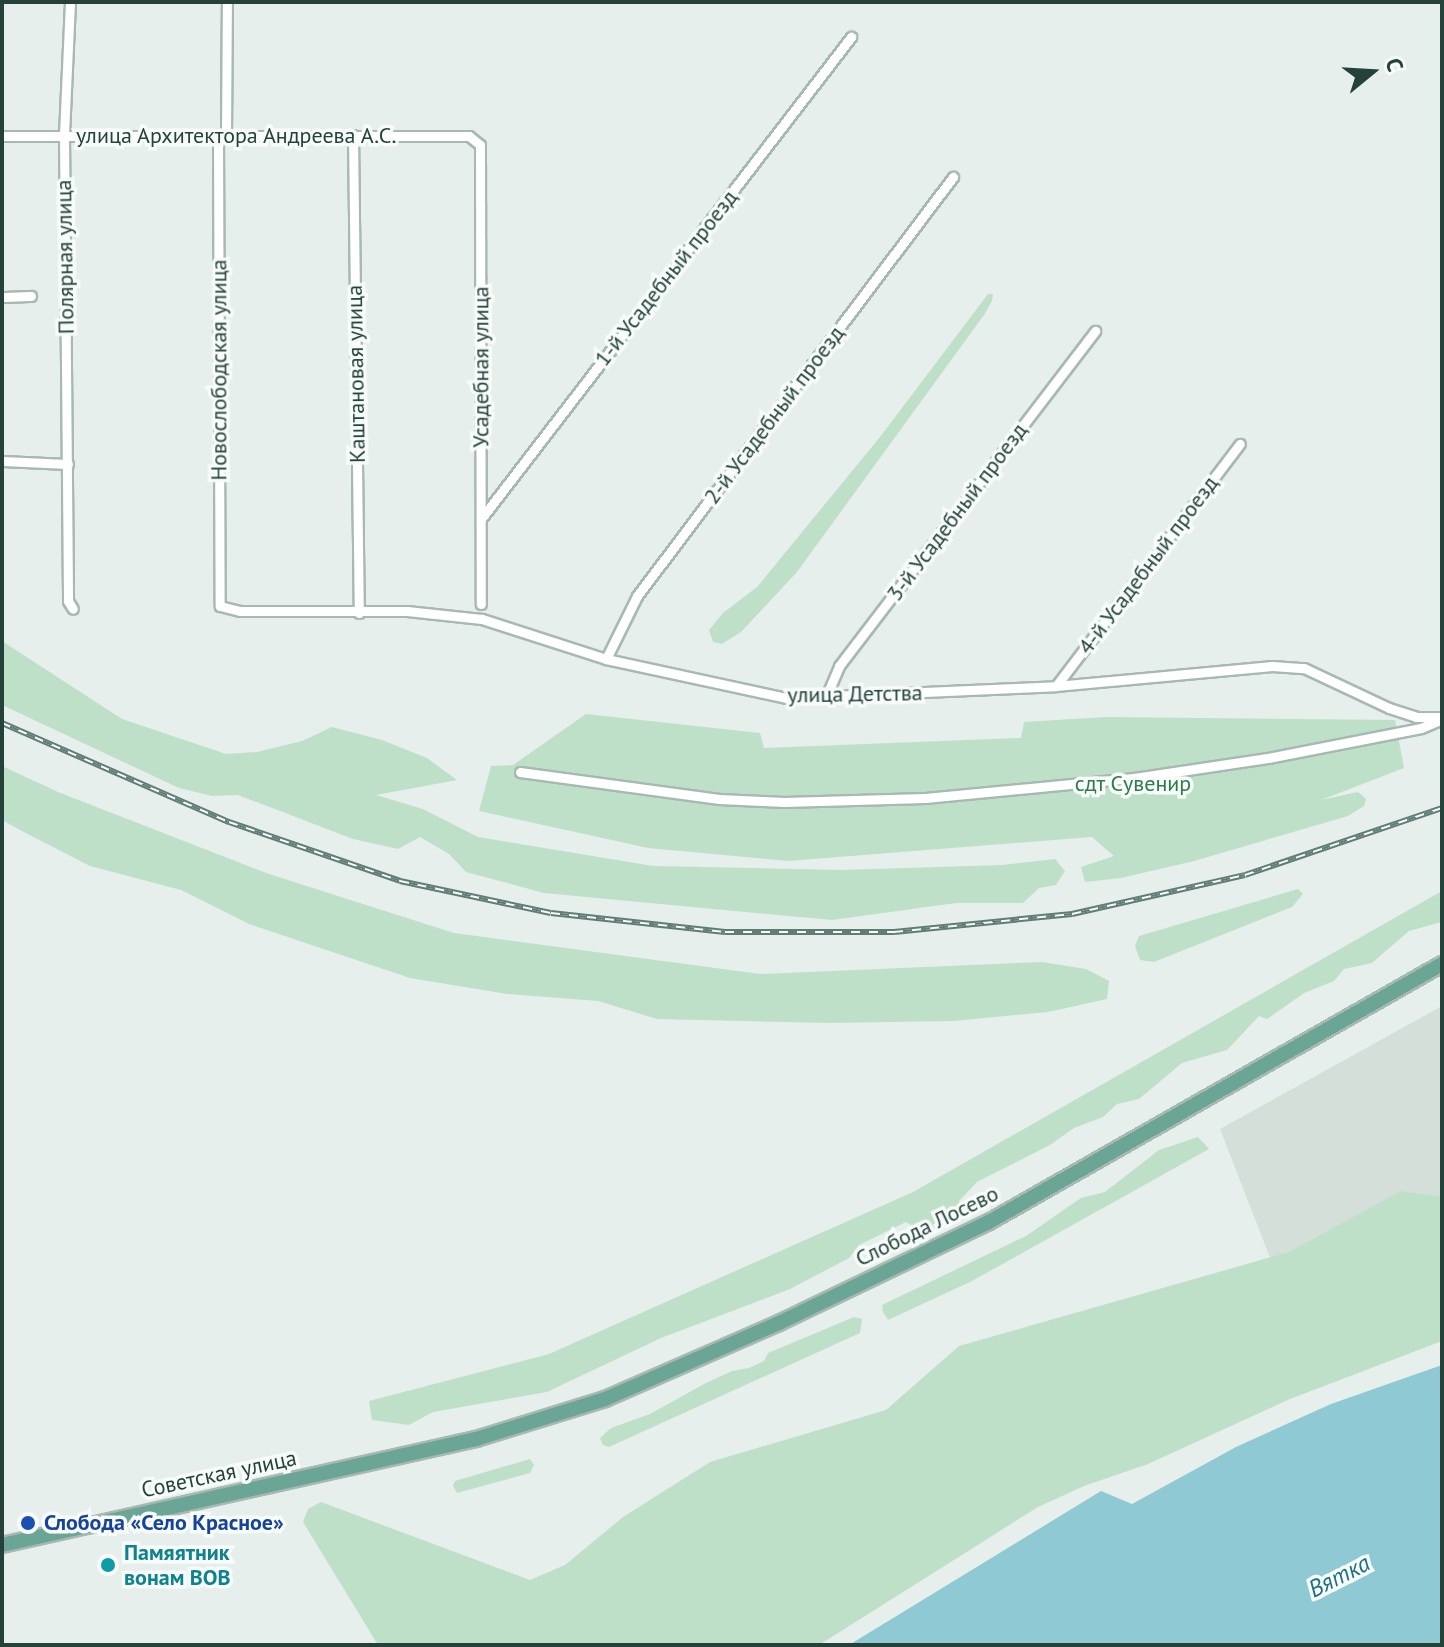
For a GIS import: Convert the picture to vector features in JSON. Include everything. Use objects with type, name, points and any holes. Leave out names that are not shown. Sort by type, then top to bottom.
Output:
[{"type":"main road","name":"Слобода Лосево","points":[[399,1457],[476,1439],[605,1399],[779,1323],[989,1222],[1442,964]]},
{"type":"main road","name":"Советская улица","points":[[2,1545],[399,1457]]},
{"type":"street","name":"Полярная улица","points":[[70,2],[64,136],[68,601],[73,609]]},
{"type":"street","name":"Новослободская улица","points":[[220,606],[222,134],[227,2]]},
{"type":"street","name":"1-й Усадебный проезд","points":[[481,519],[851,37]]},
{"type":"street","name":"Каштановая улица","points":[[353,135],[359,613]]},
{"type":"street","name":"улица Архитектора Андреева А.С.","points":[[2,136],[469,136]]},
{"type":"street","name":"Усадебная улица","points":[[469,136],[480,145],[483,156],[481,604]]},
{"type":"street","name":"2-й Усадебный проезд","points":[[606,659],[637,596],[953,177]]},
{"type":"street","points":[[2,297],[31,296]]},
{"type":"street","name":"3-й Усадебный проезд","points":[[826,697],[839,666],[1095,331]]},
{"type":"street","name":"4-й Усадебный проезд","points":[[1056,686],[1240,444]]},
{"type":"street","points":[[2,461],[68,464]]},
{"type":"street","name":"улица Детства","points":[[220,606],[240,611],[407,611],[482,619],[606,659],[786,698],[1056,686],[1272,666],[1304,668],[1389,708],[1416,717],[1442,718]]},
{"type":"street","points":[[520,772],[719,799],[784,802],[925,798],[1134,778],[1253,760],[1410,731],[1442,718]]},
{"type":"shaded area","points":[[1442,1006],[1442,1322],[1311,1363],[1220,1129]]},
{"type":"green space","points":[[988,294],[993,294],[992,301],[984,315],[797,572],[741,632],[722,644],[713,642],[709,630],[723,613],[757,587],[880,437]]},
{"type":"green space","points":[[2,641],[122,719],[226,754],[257,752],[302,741],[332,727],[382,740],[427,758],[457,780],[376,795],[423,809],[478,837],[653,866],[841,870],[1002,865],[1055,859],[1065,871],[1056,885],[1039,888],[1023,903],[956,903],[832,920],[544,893],[466,872],[449,854],[420,837],[398,849],[353,839],[238,795],[212,796],[179,788],[2,705]]},
{"type":"green space","name":"сдт Сувенир","points":[[586,714],[760,733],[764,748],[1021,738],[1024,722],[1106,717],[1395,720],[1404,768],[1321,800],[1358,792],[1366,799],[1364,806],[1348,816],[1194,861],[1121,878],[1085,882],[1081,867],[1114,856],[1092,837],[788,861],[648,848],[479,811],[491,766],[513,765]]},
{"type":"green space","points":[[2,766],[58,792],[269,874],[454,933],[760,974],[1042,962],[1086,969],[1109,981],[1107,999],[1048,1012],[953,1021],[828,1023],[657,1019],[598,1001],[507,994],[410,978],[249,924],[181,890],[90,866],[20,830],[2,820]]},
{"type":"green space","points":[[1298,889],[1303,894],[1292,907],[1154,962],[1140,960],[1135,946],[1139,936]]},
{"type":"green space","points":[[1442,891],[1442,922],[1409,931],[1372,963],[1344,969],[1334,981],[1304,993],[1267,1019],[1259,1016],[1227,1050],[1182,1063],[1139,1099],[1117,1104],[1103,1117],[1074,1128],[1050,1145],[977,1182],[959,1201],[966,1214],[926,1233],[906,1222],[859,1245],[849,1258],[790,1289],[661,1338],[547,1392],[433,1412],[409,1425],[372,1420],[369,1401],[549,1354],[913,1192]]},
{"type":"green space","points":[[1198,1137],[1209,1149],[972,1281],[888,1320],[883,1312],[882,1305],[1026,1236],[1081,1198],[1105,1192],[1159,1150]]},
{"type":"green space","points":[[1401,1191],[1442,1197],[1442,1341],[1290,1399],[1148,1464],[1084,1486],[1038,1507],[819,1645],[378,1645],[303,1522],[308,1509],[321,1502],[530,1580],[565,1565],[623,1517],[710,1462],[886,1410],[959,1346],[1289,1252]]},
{"type":"green space","points":[[854,1317],[862,1319],[860,1333],[609,1447],[603,1445],[600,1438],[611,1428],[650,1414],[704,1384],[764,1361],[768,1353]]},
{"type":"green space","points":[[530,1459],[534,1465],[530,1473],[457,1493],[453,1486],[455,1481]]},
{"type":"water","name":"Вятка","points":[[1442,1365],[1442,1645],[849,1645],[1101,1491],[1132,1504],[1236,1447],[1331,1404]]},
{"type":"railway","points":[[2,723],[229,822],[400,881],[551,913],[725,932],[894,932],[1072,914],[1245,875],[1442,808]]},
{"type":"place","name":"Слобода «Село Красное»","points":[[28,1523]]},
{"type":"place","name":"Памяятник вонам ВОВ","points":[[108,1565]]}]
